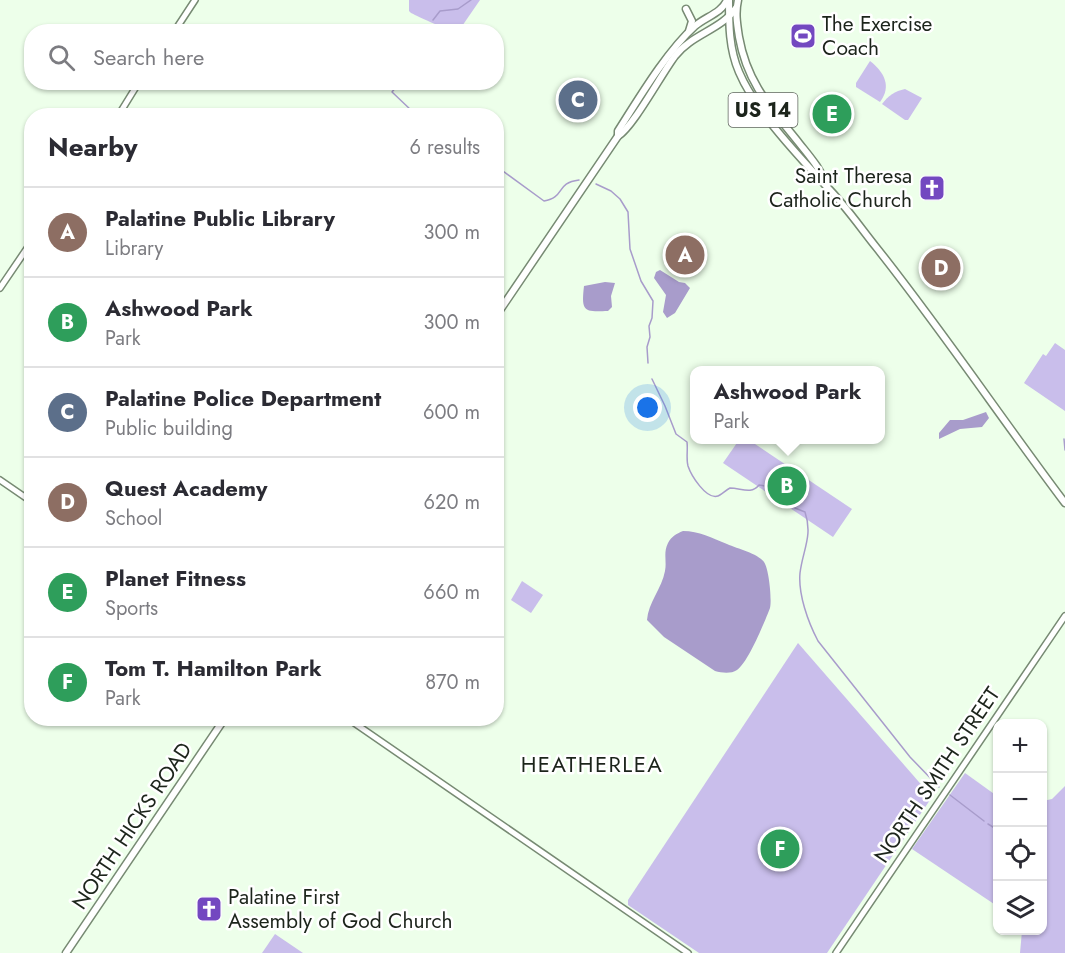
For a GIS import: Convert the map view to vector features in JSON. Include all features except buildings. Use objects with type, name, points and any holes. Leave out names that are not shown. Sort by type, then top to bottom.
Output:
[{"type":"main road","points":[[618,136],[618,131],[667,58],[689,31],[728,0]]},
{"type":"main road","name":"US 14","points":[[728,0],[731,39],[739,71],[750,93],[906,285],[1065,503]]},
{"type":"main road","name":"US 14","points":[[738,0],[736,8],[743,54],[753,81],[821,171],[827,186]]},
{"type":"main road","points":[[504,304],[618,136],[630,123],[684,46],[729,19],[736,8]]},
{"type":"main road","points":[[689,31],[692,21],[686,9],[698,16],[719,13],[729,19],[734,26],[738,49],[743,54]]},
{"type":"main road","points":[[707,31],[719,29],[731,39]]},
{"type":"main road","points":[[664,72],[667,58]]},
{"type":"main road","name":"NORTH HICKS ROAD","points":[[66,953],[220,726]]},
{"type":"street","points":[[179,24],[195,0]]},
{"type":"street","points":[[122,108],[134,90]]},
{"type":"street","points":[[0,288],[24,253]]},
{"type":"street","points":[[0,480],[24,496]]},
{"type":"street","name":"NORTH SMITH STREET","points":[[836,953],[1065,616]]},
{"type":"street","points":[[359,726],[688,953]]},
{"type":"shaded area","points":[[409,0],[480,0],[464,24],[435,24],[409,11]]},
{"type":"shaded area","points":[[870,61],[885,80],[884,96],[880,102],[856,87],[856,83]]},
{"type":"shaded area","points":[[905,89],[922,98],[908,120],[882,104],[892,94]]},
{"type":"shaded area","points":[[660,270],[690,288],[675,313],[667,318],[663,312],[666,295],[654,278],[656,272]]},
{"type":"shaded area","points":[[605,282],[615,283],[611,296],[612,307],[608,311],[586,309],[583,301],[584,286]]},
{"type":"shaded area","points":[[1055,343],[1065,350],[1065,411],[1024,383],[1043,354],[1046,356]]},
{"type":"shaded area","points":[[986,412],[989,418],[982,427],[960,429],[939,439],[939,433],[950,420],[963,420]]},
{"type":"shaded area","points":[[736,444],[755,444],[852,509],[833,537],[723,463]]},
{"type":"shaded area","points":[[683,531],[705,535],[757,556],[766,566],[770,585],[770,608],[751,651],[735,671],[726,673],[715,671],[664,637],[647,620],[663,577],[667,547],[676,534]]},
{"type":"shaded area","points":[[522,581],[543,595],[531,613],[511,600]]},
{"type":"shaded area","points":[[798,643],[932,797],[827,953],[699,953],[628,905],[628,900]]},
{"type":"shaded area","points":[[965,773],[993,793],[993,903],[912,849]]},
{"type":"shaded area","points":[[1065,786],[1065,953],[1020,953],[1022,935],[1047,935],[1047,800],[1052,799]]},
{"type":"shaded area","points":[[275,934],[303,953],[262,953]]},
{"type":"waterway","points":[[433,20],[440,11],[458,9],[471,0]]},
{"type":"waterway","points":[[394,90],[392,92],[409,108]]},
{"type":"waterway","points":[[504,172],[544,201],[555,196],[566,184],[579,180]]},
{"type":"waterway","points":[[596,184],[611,191],[620,199],[628,212],[630,249],[641,281],[653,301],[647,347],[648,363]]},
{"type":"waterway","points":[[652,379],[676,434],[687,442],[688,466],[704,491],[718,496],[730,488],[753,490],[759,485],[765,486],[795,508],[805,512],[808,536],[801,564],[800,581],[804,608],[814,633],[910,757],[939,787]]},
{"type":"waterway","points":[[1064,439],[1065,450]]},
{"type":"waterway","points":[[950,795],[984,821]]},
{"type":"waterway","points":[[988,824],[993,827]]},
{"type":"place","name":"The Exercise Coach","points":[[803,36]]},
{"type":"place","name":"Palatine Police Department","points":[[578,100]]},
{"type":"place","name":"Planet Fitness","points":[[832,114]]},
{"type":"place","name":"Saint Theresa Catholic Church","points":[[932,188]]},
{"type":"place","name":"Palatine Public Library","points":[[685,255]]},
{"type":"place","name":"Quest Academy","points":[[941,268]]},
{"type":"place","name":"Ashwood Park","points":[[787,486]]},
{"type":"place","name":"Tom T. Hamilton Park","points":[[780,849]]},
{"type":"place","name":"Palatine First Assembly of God Church","points":[[209,909]]},
{"type":"district","name":"HEATHERLEA","points":[[592,764]]}]
